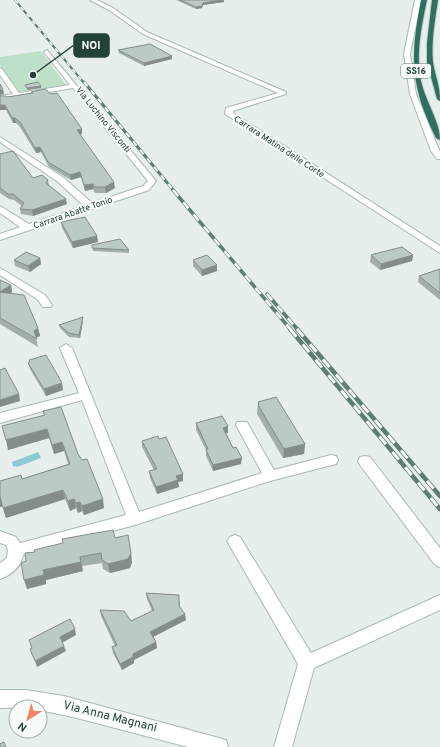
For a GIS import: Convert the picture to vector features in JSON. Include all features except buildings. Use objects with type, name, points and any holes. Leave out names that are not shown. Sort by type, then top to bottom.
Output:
[{"type":"highway","name":"SS16","points":[[424,0],[420,22],[416,68],[423,97],[440,138]]},
{"type":"highway","name":"SS16","points":[[435,0],[430,43],[430,62],[440,99]]},
{"type":"street","name":"Carrara Matina delle Corte","points":[[94,0],[111,9],[145,33],[284,94],[229,110],[229,114],[440,250]]},
{"type":"street","points":[[418,0],[407,54],[412,94],[435,151],[440,157]]},
{"type":"street","name":"Via Luchino Visconti","points":[[47,52],[152,181],[146,188]]},
{"type":"street","points":[[0,70],[17,95]]},
{"type":"street","points":[[0,98],[75,86]]},
{"type":"street","points":[[0,139],[61,180],[91,207]]},
{"type":"street","name":"Carrara Abatte Tonio","points":[[0,237],[146,188]]},
{"type":"street","points":[[0,209],[28,228]]},
{"type":"street","points":[[0,271],[41,296],[47,304]]},
{"type":"street","points":[[66,348],[135,518]]},
{"type":"street","points":[[0,418],[86,395]]},
{"type":"street","points":[[242,425],[270,476]]},
{"type":"street","points":[[16,550],[135,518],[270,476],[330,460]]},
{"type":"street","points":[[365,461],[440,560]]},
{"type":"street","points":[[0,538],[11,541],[16,550],[14,561],[0,572]]},
{"type":"street","points":[[236,541],[307,664],[283,747]]},
{"type":"street","points":[[307,664],[440,602]]},
{"type":"street","name":"Via Anna Magnani","points":[[0,699],[18,698],[70,706],[156,728],[219,747]]},
{"type":"green space","points":[[41,51],[66,85],[19,92],[0,65],[0,57]]},
{"type":"water","points":[[38,452],[41,458],[17,467],[13,466],[12,462]]},
{"type":"railway","points":[[15,0],[84,83]]},
{"type":"railway","points":[[84,82],[174,191]]},
{"type":"railway","points":[[173,190],[291,330]]},
{"type":"railway","points":[[267,294],[298,330]]},
{"type":"railway","points":[[290,329],[440,509]]},
{"type":"railway","points":[[297,329],[440,496]]},
{"type":"place","name":"NOI","points":[[33,75]]}]
